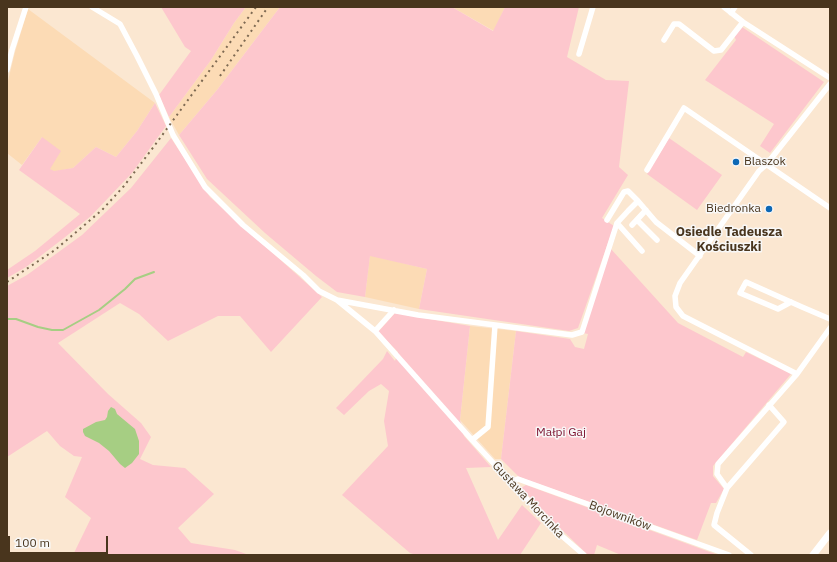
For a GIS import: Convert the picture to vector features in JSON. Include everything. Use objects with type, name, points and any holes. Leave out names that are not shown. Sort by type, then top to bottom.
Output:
[{"type":"street","points":[[7,70],[26,7]]},
{"type":"street","points":[[92,7],[120,24],[146,75],[173,135],[205,187],[243,225],[304,275],[319,290],[337,300],[418,315],[572,335],[582,332],[617,223],[638,201]]},
{"type":"street","points":[[579,54],[593,7]]},
{"type":"street","points":[[724,7],[743,22],[830,78]]},
{"type":"street","points":[[731,13],[735,7]]},
{"type":"street","points":[[664,40],[674,24],[679,24],[714,51],[721,50],[743,22]]},
{"type":"street","points":[[797,374],[683,316],[676,307],[675,296],[680,283],[759,171],[766,165],[830,84]]},
{"type":"street","points":[[647,170],[684,108],[830,208]]},
{"type":"street","points":[[607,220],[624,192],[628,191],[656,222],[700,256]]},
{"type":"street","points":[[632,225],[646,210]]},
{"type":"street","points":[[637,220],[657,240]]},
{"type":"street","points":[[617,223],[642,251]]},
{"type":"street","points":[[792,302],[778,309],[740,293],[746,282],[792,302],[830,319]]},
{"type":"street","name":"Gustawa Morcinka","points":[[337,300],[375,331],[473,441],[562,536],[584,555]]},
{"type":"street","points":[[375,331],[394,310]]},
{"type":"street","points":[[473,441],[488,427],[495,325]]},
{"type":"street","points":[[727,488],[717,474],[718,464],[797,374],[830,328]]},
{"type":"street","points":[[751,555],[714,525],[727,488],[784,422],[770,405]]},
{"type":"street","name":"Bojowników","points":[[512,482],[518,479],[729,555]]},
{"type":"street","points":[[813,555],[830,533]]},
{"type":"shaded area","points":[[246,7],[280,7],[217,90],[179,135],[169,117],[211,60]]},
{"type":"shaded area","points":[[452,7],[505,7],[494,31]]},
{"type":"shaded area","points":[[28,9],[155,103],[137,131],[116,157],[96,147],[73,168],[54,172],[49,169],[42,137],[22,165],[7,153],[7,85]]},
{"type":"shaded area","points":[[370,255],[427,269],[419,309],[365,297]]},
{"type":"shaded area","points":[[470,326],[516,331],[501,459],[495,459],[460,420]]},
{"type":"shaded area","points":[[111,407],[115,409],[117,414],[135,429],[139,441],[139,454],[132,463],[125,468],[109,451],[99,443],[85,436],[83,432],[83,429],[96,422],[105,420]]},
{"type":"green space","points":[[161,7],[246,7],[211,60],[169,117],[159,95],[191,51],[185,47]]},
{"type":"green space","points":[[280,7],[452,7],[493,31],[505,7],[579,7],[567,57],[606,80],[629,81],[619,167],[628,175],[602,218],[614,226],[578,328],[569,331],[419,309],[427,269],[370,256],[365,297],[337,292],[265,233],[207,179],[179,135],[217,90]]},
{"type":"green space","points":[[742,27],[824,82],[770,153],[760,146],[774,124],[705,80],[736,40],[734,36]]},
{"type":"green space","points":[[155,103],[166,126],[132,173],[91,216],[26,267],[7,278],[7,270],[35,251],[80,214],[19,170],[42,137],[61,151],[50,169],[54,171],[73,168],[96,147],[116,157],[137,131]]},
{"type":"green space","points":[[171,138],[210,197],[322,297],[271,352],[240,316],[218,316],[168,341],[139,314],[120,303],[58,343],[108,394],[141,423],[151,437],[140,459],[153,465],[185,468],[214,494],[178,528],[191,543],[235,550],[249,555],[73,555],[91,518],[65,497],[82,457],[74,456],[60,446],[47,431],[7,457],[7,286],[27,275],[82,235],[131,188]]},
{"type":"green space","points":[[669,138],[722,175],[697,210],[647,174]]},
{"type":"green space","name":"Małpi Gaj","points":[[611,249],[678,323],[743,357],[746,352],[791,374],[713,466],[713,476],[724,489],[716,503],[711,503],[697,540],[519,477],[501,459],[516,331],[570,339],[575,347],[584,349],[588,334],[583,333]]},
{"type":"green space","points":[[395,313],[470,326],[460,420],[464,436],[491,467],[466,468],[498,540],[522,505],[541,523],[520,555],[416,555],[410,553],[342,495],[388,446],[384,421],[389,391],[381,384],[369,391],[344,415],[336,408],[383,359],[387,351],[395,361],[398,352],[378,332]]},
{"type":"green space","points":[[526,485],[718,555],[621,555],[597,545],[594,555],[588,555],[521,488]]},
{"type":"waterway","points":[[7,319],[16,319],[38,327],[52,330],[63,330],[99,310],[135,279],[154,272]]},
{"type":"railway","points":[[7,282],[55,250],[102,210],[124,186],[256,7]]},
{"type":"railway","points":[[220,76],[268,7]]},
{"type":"place","name":"Blaszok","points":[[736,162]]},
{"type":"place","name":"Biedronka","points":[[769,209]]},
{"type":"district","name":"Osiedle Tadeusza Kościuszki","points":[[729,240]]}]
